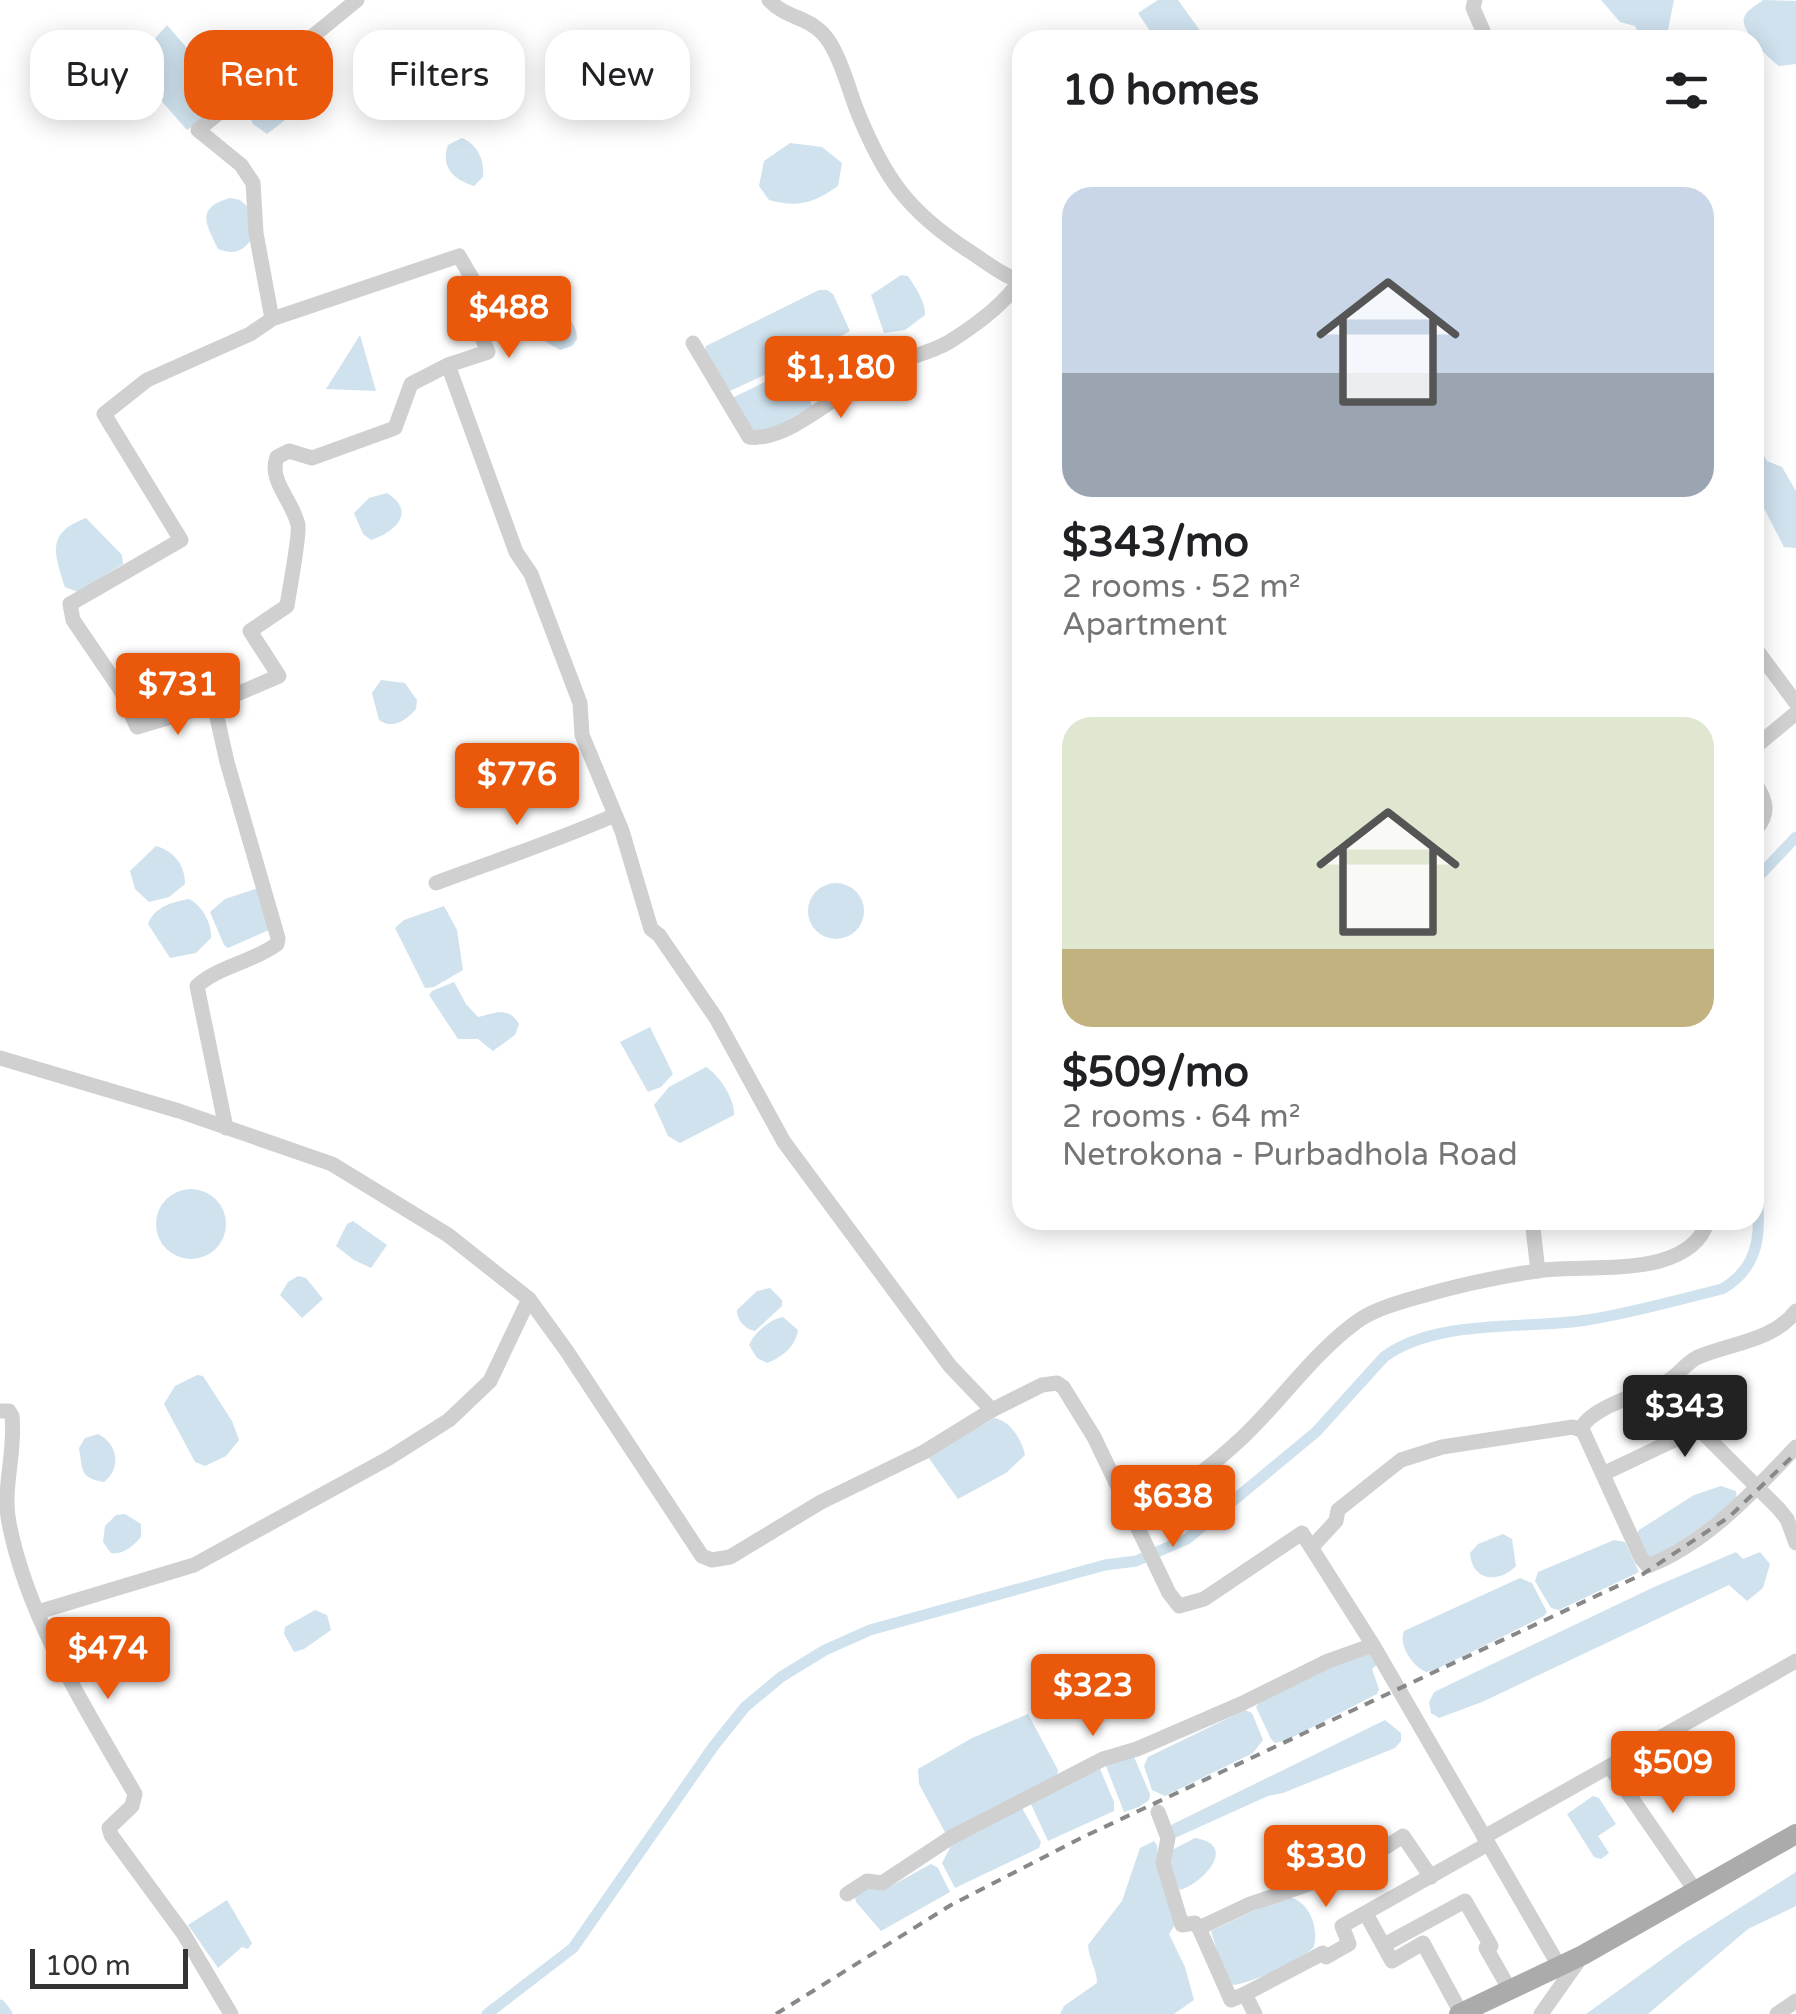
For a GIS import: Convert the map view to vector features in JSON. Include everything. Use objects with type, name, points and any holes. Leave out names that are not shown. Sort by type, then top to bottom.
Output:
[{"type":"main road","points":[[1460,2014],[1583,1955],[1796,1834]]},
{"type":"street","points":[[272,319],[256,233],[254,182],[242,166],[198,130],[357,0]]},
{"type":"street","points":[[768,0],[777,9],[814,23],[831,45],[886,174],[910,203],[944,234],[1012,276]]},
{"type":"street","points":[[1475,0],[1473,8],[1483,30]]},
{"type":"street","points":[[459,256],[479,290],[467,302],[488,352],[448,366],[410,384],[394,428],[312,458],[289,451],[277,457],[273,467],[276,479],[299,528],[291,584],[287,606],[250,631],[279,676],[214,704],[137,726],[120,688],[73,620],[70,604],[181,540],[104,414],[147,380],[250,334],[272,319],[459,256]]},
{"type":"street","points":[[693,343],[748,437],[763,438],[806,417],[884,367],[945,344],[1012,292]]},
{"type":"street","points":[[448,366],[516,552],[531,574],[580,703],[582,734],[638,878],[651,929],[716,1018],[784,1142],[950,1366],[992,1410]]},
{"type":"street","points":[[1764,660],[1796,703]]},
{"type":"street","points":[[214,704],[226,762],[278,938],[277,944],[262,954],[210,976],[197,986],[226,1128]]},
{"type":"street","points":[[1764,740],[1796,713]]},
{"type":"street","points":[[436,883],[560,839],[614,815]]},
{"type":"street","points":[[0,1058],[332,1164],[448,1235],[529,1299],[702,1556],[712,1560],[730,1557],[822,1502],[924,1452],[1042,1385],[1063,1387],[1094,1437],[1169,1594],[1179,1606],[1232,1582],[1301,1534],[1373,1644],[1558,1964]]},
{"type":"street","points":[[1533,1230],[1538,1271]]},
{"type":"street","points":[[1134,1522],[1228,1451],[1357,1322],[1410,1299],[1459,1286],[1538,1271],[1656,1263],[1690,1244],[1705,1230]]},
{"type":"street","points":[[38,1612],[194,1564],[388,1458],[449,1420],[490,1381],[529,1299]]},
{"type":"street","points":[[1581,1429],[1591,1415],[1674,1377],[1695,1358],[1771,1332],[1796,1312]]},
{"type":"street","points":[[0,1411],[11,1414],[13,1426],[8,1521],[19,1563],[54,1648],[135,1794],[132,1806],[109,1828],[111,1835],[183,1934],[231,2014]]},
{"type":"street","points":[[1312,1548],[1336,1521],[1338,1510],[1401,1460],[1442,1448],[1548,1430],[1581,1429]]},
{"type":"street","points":[[1581,1429],[1648,1566],[1707,1530],[1796,1447]]},
{"type":"street","points":[[1607,1472],[1702,1430],[1786,1518],[1796,1544]]},
{"type":"street","points":[[847,1894],[867,1880],[887,1881],[950,1838],[1103,1759],[1206,1719],[1294,1676],[1373,1644]]},
{"type":"street","points":[[1158,1812],[1168,1838],[1163,1863],[1182,1925],[1195,1923],[1199,1928],[1231,2000],[1323,1953],[1326,1958],[1343,1949],[1349,1944],[1342,1926],[1431,1878],[1610,1767],[1796,1661]]},
{"type":"street","points":[[1610,1767],[1697,1892]]},
{"type":"street","points":[[1199,1928],[1250,1904],[1312,1883],[1356,1859],[1376,1854],[1403,1836],[1431,1878]]},
{"type":"street","points":[[1384,1946],[1464,1902],[1510,1990]]},
{"type":"street","points":[[1366,1914],[1392,1961],[1423,1943],[1460,2014]]},
{"type":"street","points":[[1540,2014],[1583,1955]]},
{"type":"street","points":[[1246,1994],[1255,2014]]},
{"type":"street","points":[[1776,2014],[1796,2001]]},
{"type":"water","points":[[1158,0],[1178,0],[1200,30],[1149,30],[1138,13]]},
{"type":"water","points":[[1601,0],[1674,0],[1668,30],[1637,30],[1620,22]]},
{"type":"water","points":[[1763,0],[1796,1],[1796,64],[1779,66],[1764,53],[1764,30],[1746,30],[1745,15]]},
{"type":"water","points":[[167,25],[184,45],[184,120],[201,120],[187,130],[164,104],[163,30]]},
{"type":"water","points":[[251,120],[285,120],[267,134]]},
{"type":"water","points":[[462,138],[473,145],[481,159],[483,177],[474,186],[460,180],[447,166],[448,145]]},
{"type":"water","points":[[790,143],[822,147],[842,163],[838,186],[805,202],[769,200],[759,186],[764,161]]},
{"type":"water","points":[[230,198],[249,208],[251,240],[233,252],[218,249],[206,218],[211,207]]},
{"type":"water","points":[[901,275],[908,276],[917,290],[925,315],[905,330],[884,333],[871,295]]},
{"type":"water","points":[[819,290],[833,294],[850,331],[730,391],[705,353],[706,346]]},
{"type":"water","points":[[547,304],[564,312],[572,322],[577,339],[572,346],[560,350],[539,338],[531,318]]},
{"type":"water","points":[[360,335],[376,391],[326,389]]},
{"type":"water","points":[[850,338],[858,344],[870,371],[825,398],[816,398],[800,365]]},
{"type":"water","points":[[792,369],[799,373],[812,406],[767,432],[751,430],[733,404],[734,397]]},
{"type":"water","points":[[1764,456],[1782,467],[1796,491],[1796,548],[1784,547],[1764,508]]},
{"type":"water","points":[[387,493],[401,507],[399,521],[371,540],[363,534],[354,513],[369,498]]},
{"type":"water","points":[[86,518],[122,555],[123,564],[78,592],[65,587],[56,546],[64,530]]},
{"type":"water","points":[[381,680],[405,683],[417,700],[416,709],[408,717],[389,724],[379,720],[372,693]]},
{"type":"water","points":[[156,846],[177,860],[185,884],[169,897],[149,902],[135,889],[130,871]]},
{"type":"water","points":[[836,883],[856,891],[864,911],[856,931],[836,939],[816,931],[808,911],[816,891]]},
{"type":"water","points":[[258,888],[269,930],[228,948],[210,912],[225,899]]},
{"type":"water","points":[[189,899],[205,916],[211,938],[196,953],[170,958],[148,924],[159,909]]},
{"type":"water","points":[[444,906],[457,930],[463,970],[425,988],[395,928],[404,920]]},
{"type":"water","points":[[454,982],[478,1017],[501,1012],[515,1018],[519,1024],[515,1035],[493,1051],[478,1039],[458,1039],[429,995]]},
{"type":"water","points":[[650,1027],[673,1074],[661,1087],[648,1092],[620,1042]]},
{"type":"water","points":[[706,1067],[725,1088],[734,1115],[680,1143],[668,1136],[654,1105],[669,1087]]},
{"type":"water","points":[[191,1189],[205,1191],[216,1199],[224,1210],[224,1238],[216,1249],[205,1257],[191,1259],[177,1257],[166,1249],[158,1238],[156,1224],[158,1210],[166,1199],[177,1191]]},
{"type":"water","points":[[353,1221],[387,1245],[371,1268],[336,1246],[347,1224]]},
{"type":"water","points":[[298,1276],[306,1278],[323,1299],[302,1318],[280,1295],[288,1282]]},
{"type":"water","points":[[770,1288],[782,1300],[782,1306],[755,1331],[748,1328],[740,1321],[737,1310],[757,1291]]},
{"type":"water","points":[[783,1317],[798,1330],[797,1336],[787,1351],[767,1363],[757,1358],[749,1345],[763,1327]]},
{"type":"water","points":[[203,1376],[232,1421],[239,1440],[226,1456],[205,1466],[195,1462],[164,1404],[175,1386]]},
{"type":"water","points":[[994,1418],[1014,1431],[1025,1455],[1006,1473],[958,1499],[928,1457]]},
{"type":"water","points":[[98,1434],[110,1444],[115,1456],[113,1470],[104,1482],[86,1475],[79,1448],[85,1438]]},
{"type":"water","points":[[1721,1486],[1736,1491],[1737,1499],[1726,1513],[1656,1560],[1647,1557],[1637,1534],[1639,1530],[1694,1495]]},
{"type":"water","points":[[125,1514],[141,1524],[141,1537],[124,1551],[111,1553],[103,1542],[105,1526],[116,1515]]},
{"type":"water","points":[[1503,1534],[1512,1539],[1516,1566],[1502,1575],[1487,1577],[1476,1569],[1470,1553],[1478,1544]]},
{"type":"water","points":[[1614,1540],[1625,1542],[1639,1572],[1559,1610],[1551,1608],[1535,1581],[1538,1572]]},
{"type":"water","points":[[1736,1552],[1743,1559],[1760,1552],[1770,1564],[1763,1588],[1747,1601],[1729,1585],[1482,1702],[1439,1718],[1431,1713],[1429,1702],[1434,1692]]},
{"type":"water","points":[[1520,1578],[1532,1583],[1547,1612],[1544,1616],[1435,1670],[1426,1672],[1412,1661],[1403,1643],[1404,1631]]},
{"type":"water","points":[[315,1610],[327,1615],[331,1630],[294,1652],[284,1634],[285,1627]]},
{"type":"water","points":[[1370,1650],[1379,1663],[1372,1669],[1377,1694],[1287,1740],[1275,1743],[1271,1739],[1256,1707],[1263,1698]]},
{"type":"water","points":[[1245,1710],[1252,1713],[1263,1740],[1253,1753],[1165,1796],[1152,1790],[1144,1766],[1148,1757]]},
{"type":"water","points":[[1028,1714],[1058,1770],[1057,1777],[946,1834],[919,1784],[918,1769],[972,1738]]},
{"type":"water","points":[[1385,1720],[1401,1733],[1395,1748],[1268,1796],[1175,1838],[1173,1824]]},
{"type":"water","points":[[1688,1730],[1703,1760],[1665,1789],[1659,1788],[1640,1757]]},
{"type":"water","points":[[1134,1757],[1149,1800],[1124,1812],[1106,1766],[1109,1761]]},
{"type":"water","points":[[1100,1769],[1114,1811],[1048,1841],[1031,1804],[1089,1771]]},
{"type":"water","points":[[1593,1796],[1599,1798],[1616,1824],[1598,1836],[1609,1853],[1601,1859],[1594,1857],[1567,1814]]},
{"type":"water","points":[[1022,1808],[1041,1842],[1039,1848],[955,1888],[942,1863],[952,1844]]},
{"type":"water","points":[[1195,1838],[1208,1842],[1216,1856],[1198,1880],[1180,1890],[1169,1871],[1170,1851]]},
{"type":"water","points":[[1154,1841],[1176,1923],[1169,1934],[1185,1967],[1194,2000],[1174,2014],[1060,2014],[1064,2006],[1097,1983],[1088,1945],[1122,1901],[1140,1848]]},
{"type":"water","points":[[931,1864],[938,1868],[950,1892],[881,1931],[856,1902],[855,1897],[874,1885],[891,1886]]},
{"type":"water","points":[[1796,1872],[1796,1906],[1748,1929],[1648,2014],[1586,2014],[1683,1944]]},
{"type":"water","points":[[1285,1896],[1300,1902],[1310,1914],[1315,1930],[1314,1947],[1275,1970],[1233,1985],[1222,1968],[1211,1931]]},
{"type":"water","points":[[227,1900],[252,1943],[218,1968],[188,1925]]},
{"type":"waterway","points":[[1764,871],[1796,837]]},
{"type":"waterway","points":[[487,2014],[573,1948],[713,1747],[745,1707],[781,1677],[825,1650],[870,1630],[1105,1565],[1136,1561],[1187,1539],[1316,1432],[1384,1357],[1405,1345],[1455,1331],[1604,1317],[1722,1289],[1746,1267],[1758,1230]]},
{"type":"waterway","points":[[0,2005],[7,2014]]},
{"type":"railway","points":[[776,2014],[951,1905],[1083,1837],[1643,1574],[1729,1517],[1796,1453]]}]
